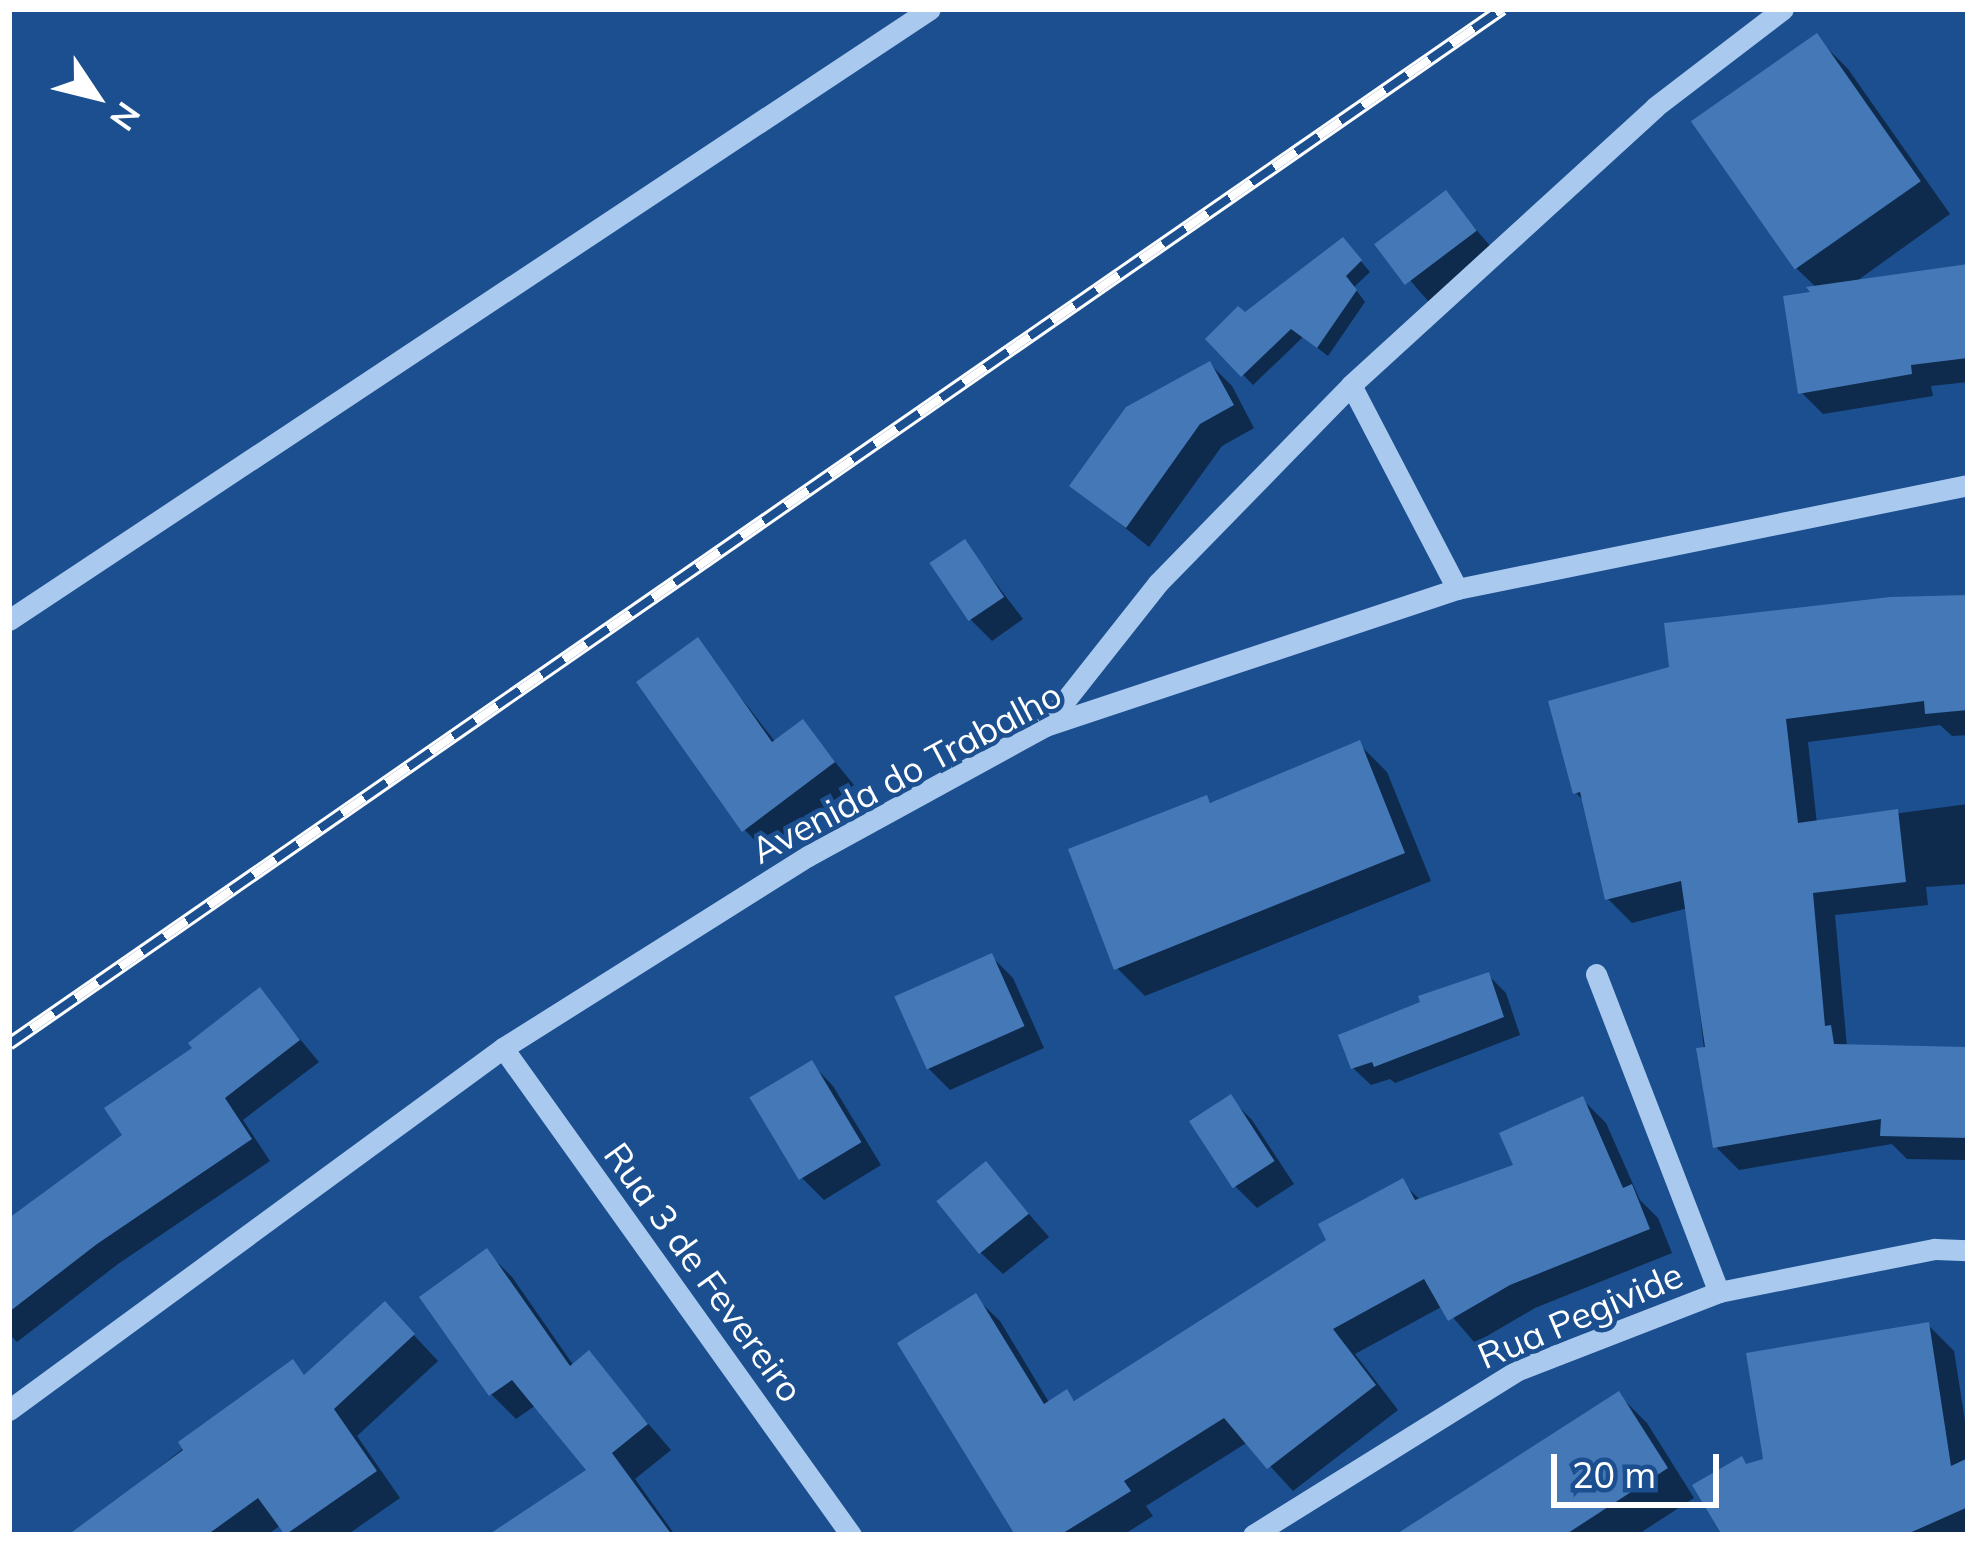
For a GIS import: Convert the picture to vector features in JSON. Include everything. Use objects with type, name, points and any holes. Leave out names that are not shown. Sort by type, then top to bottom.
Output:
[{"type":"street","points":[[9,620],[930,9]]},
{"type":"street","points":[[1045,726],[1159,584],[1351,385],[1655,107],[1783,9]]},
{"type":"street","points":[[1351,385],[1457,590]]},
{"type":"street","name":"Avenida do Trabalho","points":[[9,1410],[503,1048],[808,856],[1045,726],[1457,590],[1968,485]]},
{"type":"street","points":[[1596,974],[1719,1292]]},
{"type":"street","name":"Rua 3 de Fevereiro","points":[[503,1048],[851,1535]]},
{"type":"street","name":"Rua Pegivide","points":[[1253,1535],[1518,1370],[1719,1292],[1935,1249],[1968,1250]]},
{"type":"building","points":[[1817,33],[1921,181],[1795,270],[1691,121]]},
{"type":"building","points":[[1446,190],[1477,231],[1405,285],[1374,244]]},
{"type":"building","points":[[1343,237],[1362,260],[1346,276],[1357,290],[1317,348],[1291,329],[1241,377],[1205,339],[1238,306],[1245,312]]},
{"type":"building","points":[[1968,264],[1968,358],[1911,365],[1912,374],[1798,394],[1783,296],[1810,292],[1806,287]]},
{"type":"building","points":[[1210,361],[1234,405],[1200,424],[1126,528],[1069,486],[1126,407]]},
{"type":"building","points":[[965,539],[1004,597],[968,621],[929,563]]},
{"type":"building","points":[[1968,595],[1968,710],[1925,714],[1924,701],[1786,719],[1798,823],[1898,809],[1906,882],[1813,893],[1825,1026],[1831,1025],[1834,1044],[1968,1047],[1968,1138],[1880,1136],[1881,1119],[1713,1148],[1696,1048],[1705,1047],[1681,881],[1605,900],[1580,792],[1573,794],[1548,701],[1669,667],[1664,623],[1890,597]]},
{"type":"building","points":[[698,637],[772,742],[803,719],[835,762],[742,832],[636,682]]},
{"type":"building","points":[[1360,740],[1405,853],[1114,970],[1068,849],[1207,795],[1210,803]]},
{"type":"building","points":[[992,953],[1025,1026],[927,1070],[894,997]]},
{"type":"building","points":[[1489,972],[1504,1017],[1374,1067],[1372,1062],[1351,1069],[1338,1035],[1420,1002],[1418,996]]},
{"type":"building","points":[[260,987],[300,1040],[225,1098],[252,1139],[97,1244],[9,1312],[9,1218],[122,1135],[104,1108],[192,1048],[188,1043]]},
{"type":"building","points":[[812,1060],[861,1142],[799,1180],[749,1098]]},
{"type":"building","points":[[1231,1094],[1275,1161],[1233,1188],[1189,1121]]},
{"type":"building","points":[[1583,1096],[1623,1188],[1632,1184],[1650,1229],[1510,1285],[1448,1321],[1424,1279],[1333,1329],[1376,1385],[1267,1469],[1224,1418],[1124,1481],[1131,1491],[1060,1535],[1015,1535],[897,1343],[976,1293],[1044,1404],[1067,1389],[1074,1401],[1326,1240],[1318,1224],[1403,1178],[1415,1200],[1513,1165],[1499,1133]]},
{"type":"building","points":[[986,1161],[1029,1214],[979,1254],[936,1201]]},
{"type":"building","points":[[487,1248],[570,1366],[589,1350],[648,1424],[612,1453],[672,1535],[488,1535],[586,1470],[512,1380],[489,1396],[419,1297]]},
{"type":"building","points":[[385,1301],[415,1334],[334,1409],[377,1471],[285,1535],[258,1498],[207,1535],[68,1535],[183,1450],[178,1442],[293,1359],[304,1375]]},
{"type":"building","points":[[1929,1322],[1951,1466],[1968,1458],[1968,1507],[1905,1535],[1722,1535],[1692,1485],[1742,1456],[1746,1464],[1763,1459],[1746,1353]]},
{"type":"building","points":[[1619,1391],[1668,1468],[1565,1535],[1395,1535]]},
{"type":"railway","points":[[9,1044],[1502,9]]}]
